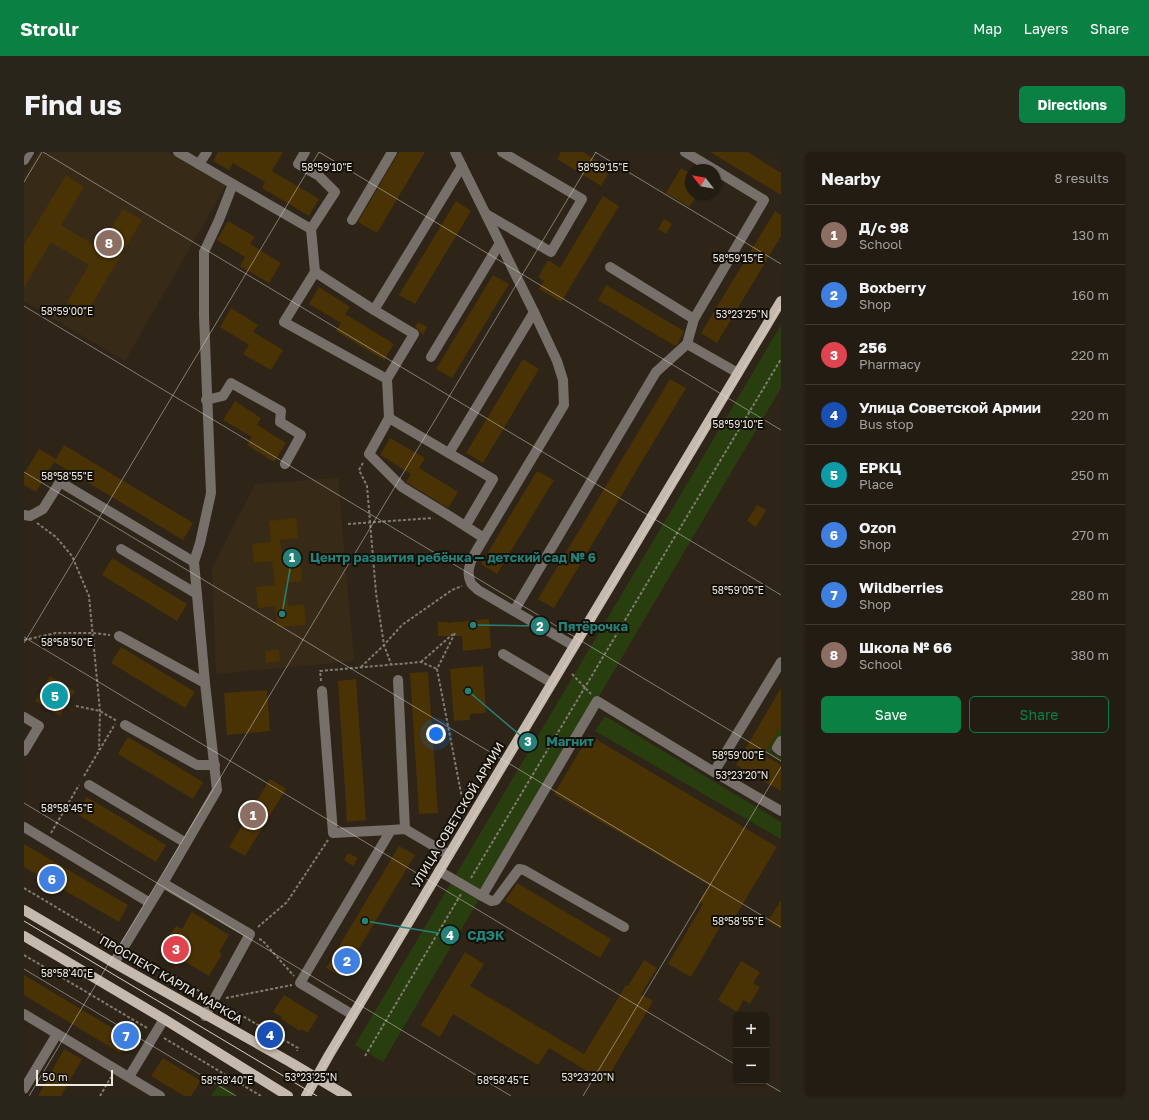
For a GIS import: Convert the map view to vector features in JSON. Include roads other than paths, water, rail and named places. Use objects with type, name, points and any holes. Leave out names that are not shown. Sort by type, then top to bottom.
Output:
[{"type":"main road","name":"УЛИЦА СОВЕТСКОЙ АРМИИ","points":[[306,1096],[781,300]]},
{"type":"main road","name":"ПРОСПЕКТ КАРЛА МАРКСА","points":[[24,910],[205,1016],[290,1062],[346,1096]]},
{"type":"main road","points":[[24,936],[164,1019],[288,1096]]},
{"type":"lane","points":[[24,160],[29,152]]},
{"type":"lane","points":[[178,152],[311,229]]},
{"type":"lane","points":[[200,164],[207,152]]},
{"type":"lane","points":[[305,152],[298,164],[319,176],[335,192],[311,229],[315,272],[284,322],[387,379]]},
{"type":"lane","points":[[352,220],[392,152]]},
{"type":"lane","points":[[455,152],[557,361],[563,380],[564,406],[472,559],[469,570],[471,583],[478,590],[574,646]]},
{"type":"lane","points":[[486,214],[551,252],[582,199],[502,152]]},
{"type":"lane","points":[[684,152],[705,164]]},
{"type":"lane","points":[[374,310],[462,166]]},
{"type":"lane","points":[[514,611],[656,372],[687,344],[694,319],[764,200],[721,174]]},
{"type":"lane","points":[[114,963],[217,790],[205,683],[194,562],[200,543],[211,493],[206,400],[204,252],[234,184]]},
{"type":"lane","points":[[431,357],[500,242]]},
{"type":"lane","points":[[610,267],[694,319]]},
{"type":"lane","points":[[315,272],[414,334],[387,379],[389,418],[369,454],[402,487],[484,538]]},
{"type":"lane","points":[[449,453],[534,312]]},
{"type":"lane","points":[[687,344],[738,374]]},
{"type":"lane","points":[[206,400],[223,396],[231,383],[281,411],[280,422],[301,435],[285,464]]},
{"type":"lane","points":[[389,418],[493,479],[466,526]]},
{"type":"lane","points":[[27,516],[43,509],[60,482],[194,562]]},
{"type":"lane","points":[[120,549],[197,594]]},
{"type":"lane","points":[[119,636],[205,683]]},
{"type":"lane","points":[[503,654],[552,683]]},
{"type":"lane","points":[[714,772],[781,662]]},
{"type":"lane","points":[[398,680],[405,829]]},
{"type":"lane","points":[[322,691],[333,833],[405,829],[449,855]]},
{"type":"lane","points":[[482,896],[597,701],[781,811]]},
{"type":"lane","points":[[24,717],[39,726],[24,751]]},
{"type":"lane","points":[[125,725],[197,765],[215,765]]},
{"type":"lane","points":[[781,741],[777,748],[781,751]]},
{"type":"lane","points":[[89,785],[186,843]]},
{"type":"lane","points":[[24,827],[150,904]]},
{"type":"lane","points":[[353,1015],[300,983],[391,830]]},
{"type":"lane","points":[[439,871],[491,902],[496,900],[519,869],[524,870],[624,926]]},
{"type":"lane","points":[[163,883],[250,934],[205,1016]]},
{"type":"lane","points":[[24,1014],[160,1096]]},
{"type":"lane","points":[[129,1077],[164,1019]]},
{"type":"lane","points":[[24,1089],[57,1034]]},
{"type":"tram line","points":[[24,921],[317,1096]]},
{"type":"place","name":"Школа № 66","points":[[109,243]]},
{"type":"place","name":"Центр развития ребёнка — детский сад № 6","points":[[282,614]]},
{"type":"place","name":"Пятёрочка","points":[[473,625]]},
{"type":"place","name":"Магнит","points":[[468,691]]},
{"type":"place","name":"ЕРКЦ","points":[[55,696]]},
{"type":"place","name":"Д/с 98","points":[[253,815]]},
{"type":"place","name":"Ozon","points":[[52,879]]},
{"type":"place","name":"СДЭК","points":[[365,921]]},
{"type":"place","name":"256","points":[[176,949]]},
{"type":"place","name":"Boxberry","points":[[347,961]]},
{"type":"place","name":"Улица Советской Армии","points":[[270,1035]]},
{"type":"place","name":"Wildberries","points":[[126,1036]]}]
